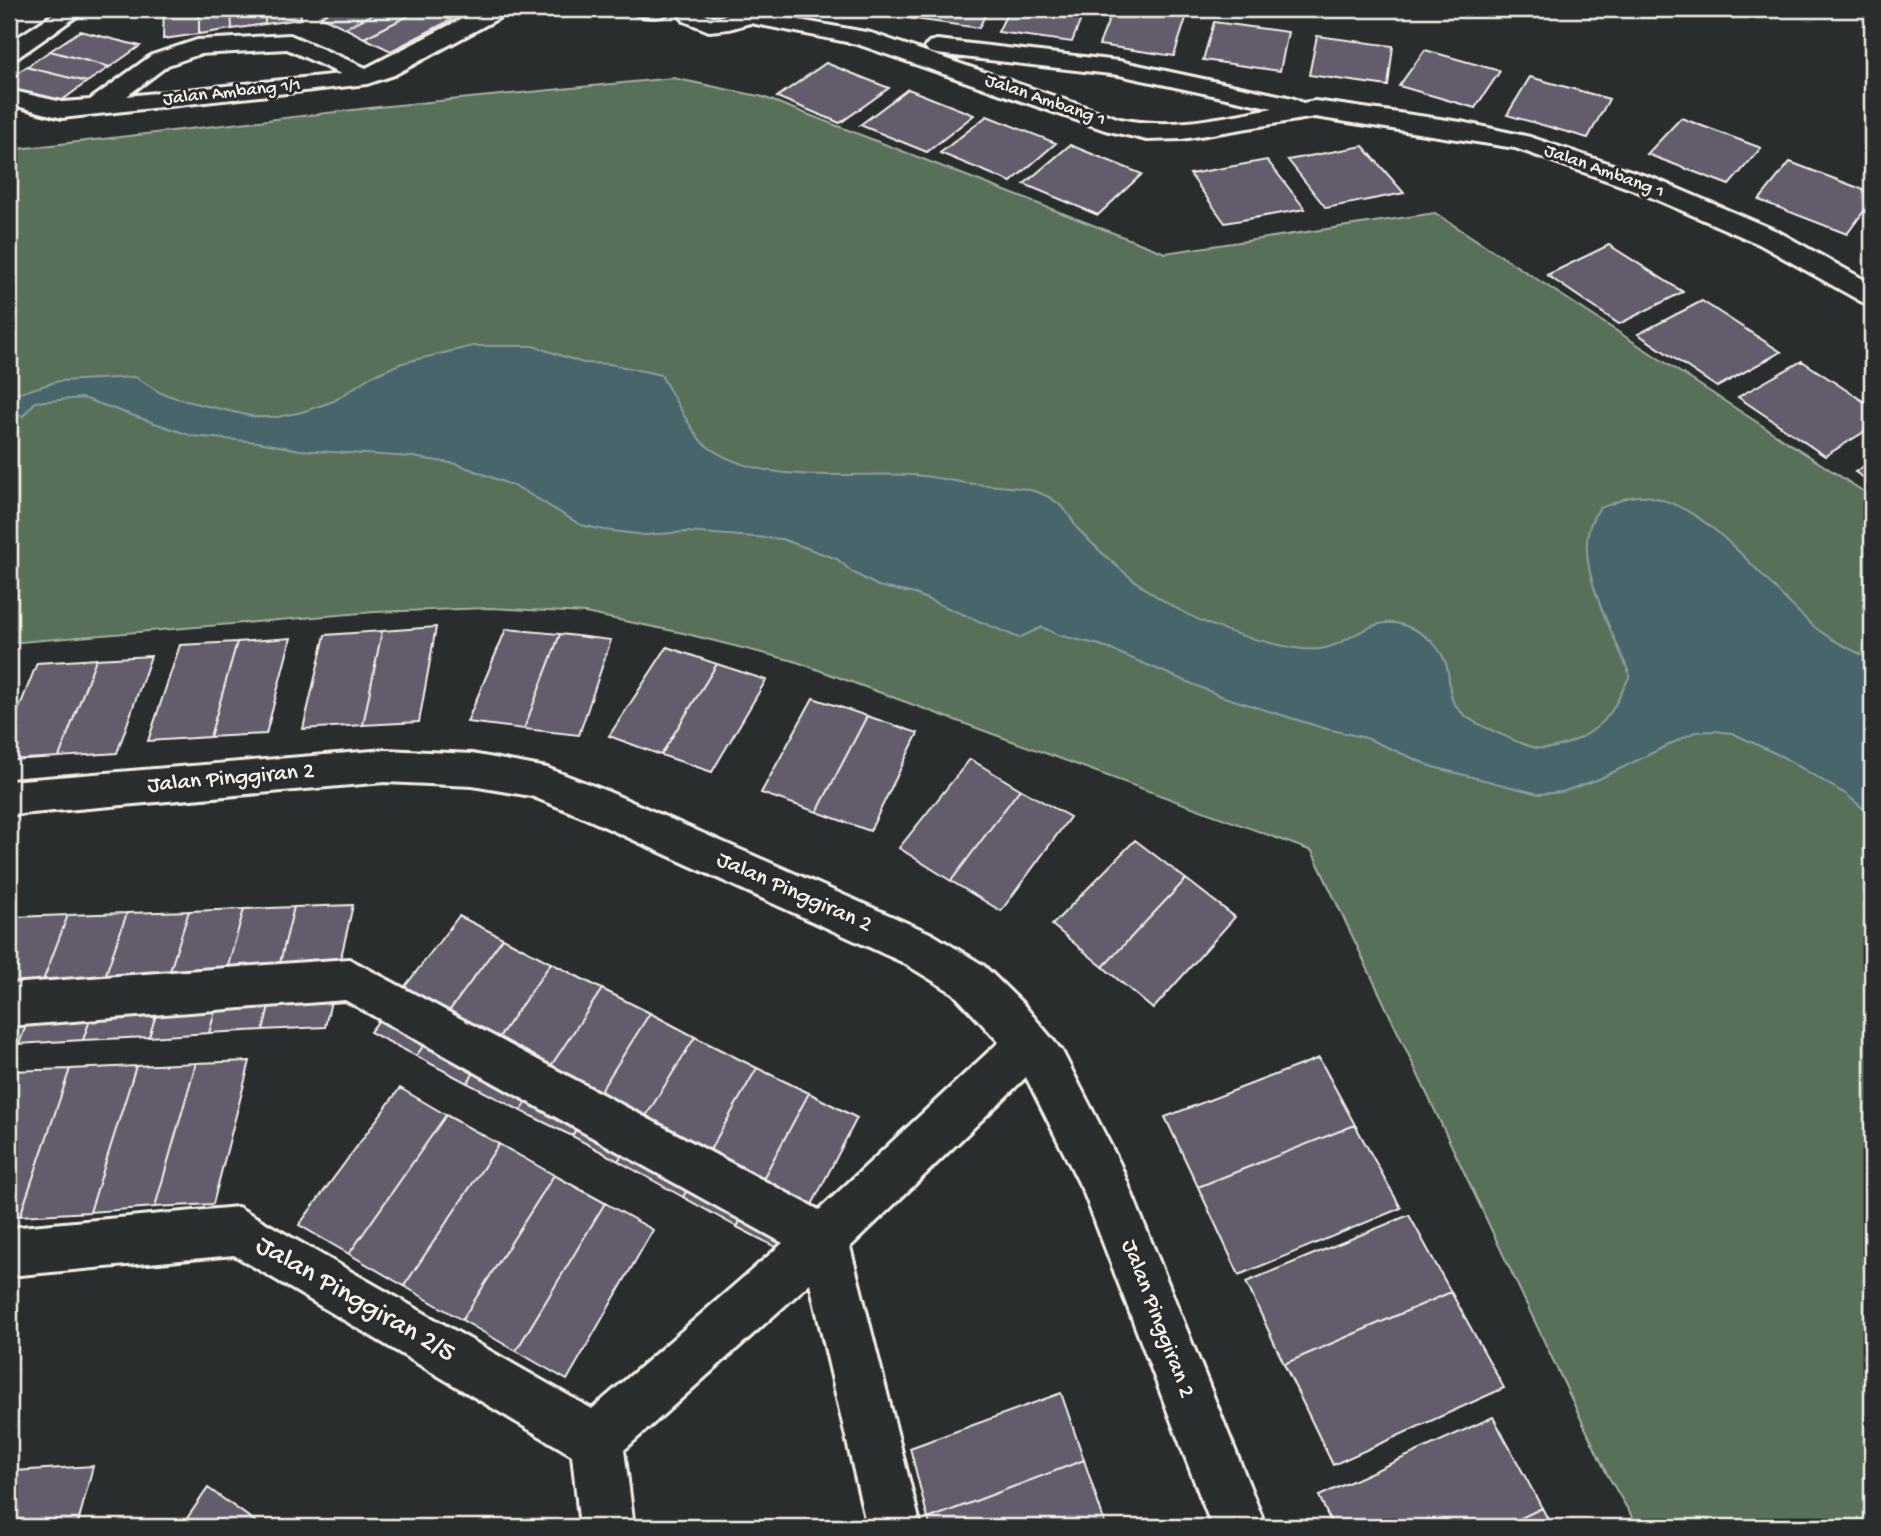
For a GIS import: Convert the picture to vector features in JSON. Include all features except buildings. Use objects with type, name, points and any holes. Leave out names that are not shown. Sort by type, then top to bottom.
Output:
[{"type":"street","points":[[9,53],[76,9]]},
{"type":"street","points":[[453,9],[487,15]]},
{"type":"street","points":[[644,9],[662,9]]},
{"type":"street","points":[[687,9],[689,15],[710,24],[738,21],[751,12]]},
{"type":"street","name":"Jalan Ambang 1","points":[[751,12],[774,24],[822,29],[863,38],[1119,68],[1315,109],[1461,130],[1521,142],[1646,185],[1757,233],[1872,296]]},
{"type":"street","name":"Jalan Ambang 1/1","points":[[9,97],[62,110],[367,76],[385,70],[487,15]]},
{"type":"street","name":"Jalan Ambang 1","points":[[863,38],[1115,125],[1147,132],[1182,131],[1315,109]]},
{"type":"street","name":"Jalan Ambang 1/1","points":[[97,106],[160,60],[197,47],[290,42],[367,76]]},
{"type":"street","name":"Jalan Pinggiran 2","points":[[9,798],[385,766],[472,770],[533,780],[607,809],[917,948],[968,979],[1028,1044],[1045,1067],[1103,1181],[1239,1527]]},
{"type":"street","points":[[9,1005],[349,979],[824,1238],[894,1527]]},
{"type":"street","points":[[607,1527],[596,1440],[824,1238],[1028,1044]]},
{"type":"street","name":"Jalan Pinggiran 2/5","points":[[9,1252],[238,1231],[596,1440]]},
{"type":"green space","points":[[673,78],[763,97],[1165,253],[1435,213],[1872,497],[1872,1527],[1638,1527],[1607,1474],[1312,851],[794,661],[683,633],[585,613],[490,608],[374,612],[9,643],[9,150],[378,107]]},
{"type":"water","points":[[473,346],[533,346],[583,363],[610,364],[661,375],[703,443],[725,457],[750,466],[776,472],[804,474],[920,476],[1033,491],[1057,503],[1097,548],[1140,585],[1186,614],[1238,635],[1286,647],[1320,649],[1381,624],[1392,623],[1411,628],[1438,648],[1446,663],[1452,699],[1458,709],[1484,727],[1536,748],[1567,744],[1596,728],[1613,709],[1630,676],[1595,591],[1587,546],[1590,526],[1600,508],[1628,498],[1645,496],[1670,502],[1693,514],[1716,531],[1816,628],[1836,642],[1872,660],[1872,816],[1847,795],[1781,756],[1732,733],[1695,732],[1599,779],[1562,792],[1539,794],[1433,767],[1366,738],[1323,728],[1221,696],[1100,645],[1058,635],[1042,627],[1019,638],[915,594],[878,586],[852,572],[837,559],[782,539],[686,532],[645,535],[604,530],[581,525],[519,488],[457,464],[413,457],[300,450],[258,442],[192,436],[83,398],[35,402],[23,416],[9,411],[9,396],[59,381],[135,377],[161,393],[186,401],[255,417],[277,417],[334,401],[370,377],[402,363]]}]
